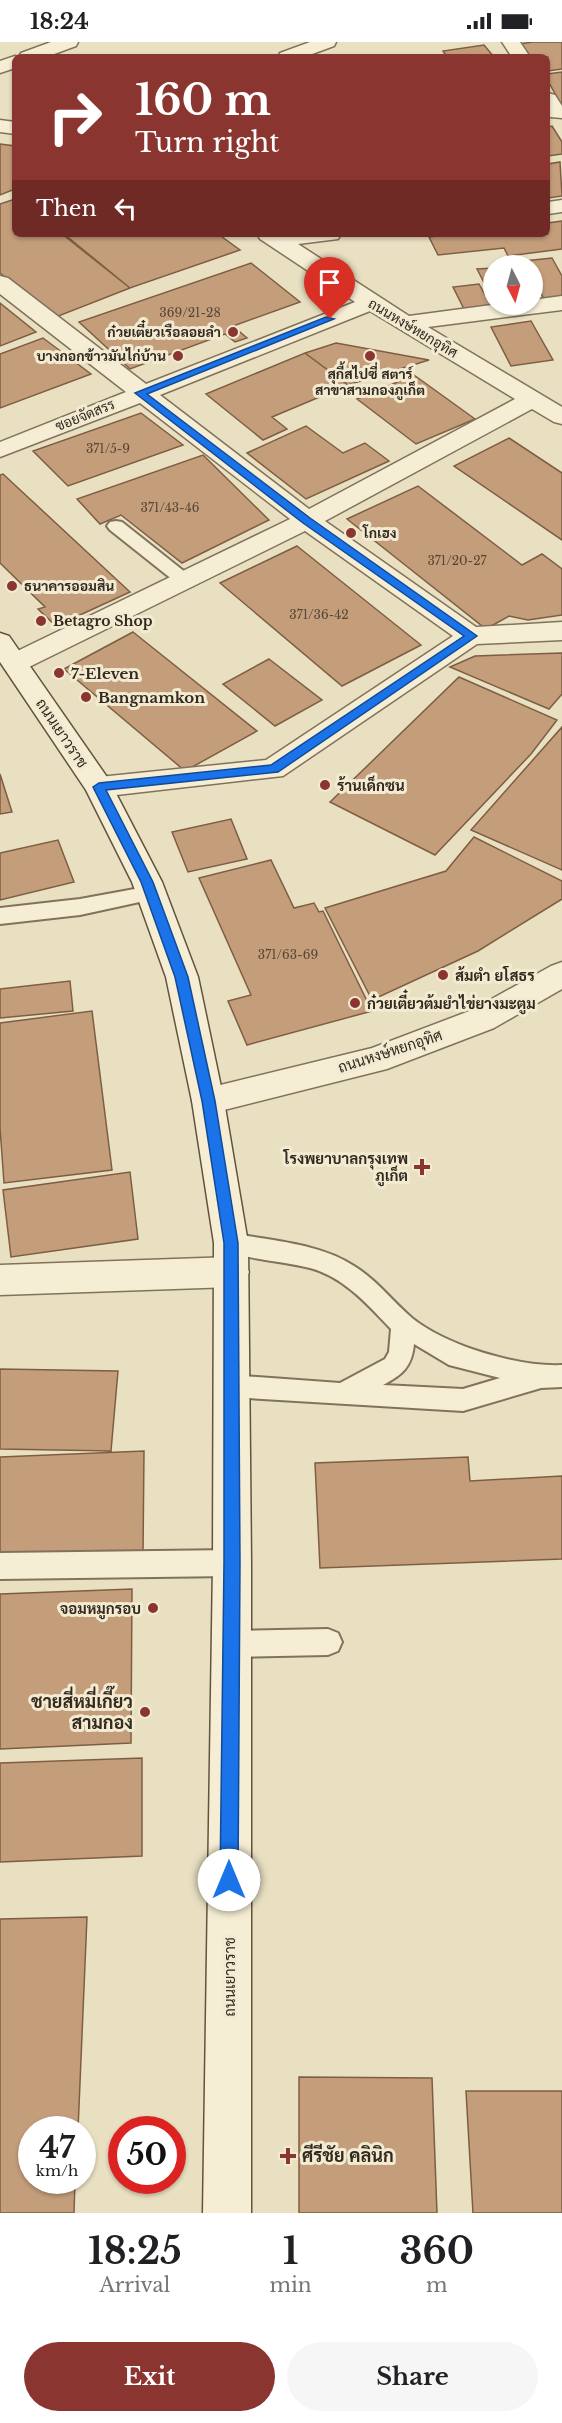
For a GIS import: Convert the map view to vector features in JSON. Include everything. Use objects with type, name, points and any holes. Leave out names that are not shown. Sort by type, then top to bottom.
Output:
[{"type":"street","points":[[36,54],[69,42]]},
{"type":"street","points":[[295,54],[327,42]]},
{"type":"street","name":"ถนนหงษ์หยกอุทิศ","points":[[272,237],[372,303],[561,416]]},
{"type":"street","points":[[0,283],[306,520],[471,636]]},
{"type":"street","name":"ซอยจัดสรร","points":[[0,450],[372,303]]},
{"type":"street","points":[[407,323],[562,303]]},
{"type":"street","points":[[8,653],[184,580],[306,520],[533,399]]},
{"type":"street","points":[[99,787],[273,769],[471,636],[562,631]]},
{"type":"street","name":"ถนนเยาวราช","points":[[8,653],[99,787],[151,893],[182,977],[208,1101],[231,1258],[232,1644],[227,2213]]},
{"type":"street","name":"ถนนหงษ์หยกอุทิศ","points":[[208,1101],[375,1060],[483,1019],[562,975]]},
{"type":"street","points":[[0,1280],[231,1258]]},
{"type":"lane","points":[[116,526],[184,580]]},
{"type":"lane","points":[[0,916],[80,907],[151,893]]},
{"type":"lane","points":[[231,1258],[315,1259],[345,1272],[374,1295],[404,1326],[458,1356],[551,1376]]},
{"type":"lane","points":[[341,1395],[394,1367],[401,1353],[404,1326]]},
{"type":"lane","points":[[230,1386],[341,1395],[463,1400],[551,1376]]},
{"type":"lane","points":[[0,1566],[232,1563]]},
{"type":"lane","points":[[232,1644],[328,1642]]},
{"type":"building","points":[[562,42],[562,69],[550,71],[550,54],[525,54],[518,44]]},
{"type":"building","points":[[484,45],[492,54],[445,54],[443,51]]},
{"type":"building","points":[[562,72],[562,106],[550,85],[550,74]]},
{"type":"building","points":[[550,126],[552,126],[562,142],[562,154],[550,156]]},
{"type":"building","points":[[0,144],[12,146],[12,190],[0,195]]},
{"type":"building","points":[[560,162],[562,196],[550,198],[550,164]]},
{"type":"building","points":[[12,200],[12,237],[66,237],[130,288],[56,317],[0,273],[0,204]]},
{"type":"building","points":[[562,221],[562,249],[516,255],[508,255],[504,248],[438,255],[429,237],[550,237],[550,223]]},
{"type":"building","points":[[68,237],[222,237],[240,250],[130,288]]},
{"type":"building","points":[[552,258],[562,276],[562,299],[545,301],[543,297],[543,259]]},
{"type":"building","points":[[251,263],[300,302],[233,326],[247,338],[235,342],[225,334],[130,369],[79,322]]},
{"type":"building","points":[[477,269],[483,269],[483,281]]},
{"type":"building","points":[[479,284],[483,291],[483,308],[465,311],[453,287]]},
{"type":"building","points":[[0,303],[36,332],[0,346]]},
{"type":"building","points":[[531,321],[553,360],[511,366],[491,327]]},
{"type":"building","points":[[43,338],[91,374],[0,408],[0,354]]},
{"type":"building","points":[[336,343],[429,360],[348,385],[305,353]]},
{"type":"building","points":[[305,353],[348,385],[272,417],[287,429],[263,440],[206,394]]},
{"type":"building","points":[[414,375],[475,419],[416,444],[357,399]]},
{"type":"building","points":[[141,413],[183,445],[68,486],[33,451]]},
{"type":"building","points":[[306,426],[343,453],[365,443],[389,461],[306,499],[247,453]]},
{"type":"building","points":[[509,438],[562,473],[562,540],[454,466]]},
{"type":"building","points":[[203,455],[269,520],[182,563],[121,515],[100,524],[77,499]]},
{"type":"building","points":[[3,474],[130,592],[56,626],[38,609],[45,607],[0,563],[0,475]]},
{"type":"building","points":[[418,486],[522,565],[542,554],[562,569],[562,615],[528,620],[509,616],[486,629],[347,519]]},
{"type":"building","points":[[297,546],[421,645],[342,686],[220,583]]},
{"type":"building","points":[[133,632],[257,731],[185,771],[64,669]]},
{"type":"building","points":[[562,653],[562,694],[549,709],[450,667],[475,656]]},
{"type":"building","points":[[269,659],[322,700],[275,726],[223,684]]},
{"type":"building","points":[[459,677],[557,720],[531,754],[435,855],[330,802]]},
{"type":"building","points":[[562,727],[562,870],[471,830]]},
{"type":"building","points":[[0,774],[12,812],[0,814]]},
{"type":"building","points":[[231,819],[247,859],[188,872],[172,832]]},
{"type":"building","points":[[474,837],[562,881],[562,899],[478,951],[372,1000],[325,908],[446,871]]},
{"type":"building","points":[[58,840],[74,882],[0,900],[0,853]]},
{"type":"building","points":[[271,860],[294,908],[314,903],[319,912],[323,911],[372,1011],[247,1045],[228,1001],[251,995],[199,878]]},
{"type":"building","points":[[70,981],[73,1011],[0,1018],[0,989]]},
{"type":"building","points":[[92,1011],[112,1170],[4,1183],[0,1128],[0,1023]]},
{"type":"building","points":[[130,1172],[138,1239],[11,1257],[3,1190]]},
{"type":"building","points":[[0,1369],[118,1371],[111,1451],[0,1449]]},
{"type":"building","points":[[144,1451],[143,1555],[0,1561],[0,1457]]},
{"type":"building","points":[[468,1457],[470,1481],[562,1476],[562,1559],[320,1568],[315,1463]]},
{"type":"building","points":[[132,1589],[131,1743],[0,1749],[0,1594]]},
{"type":"building","points":[[142,1758],[142,1856],[0,1862],[0,1763]]},
{"type":"building","points":[[87,1917],[79,2116],[18,2116],[18,2194],[75,2194],[74,2213],[0,2213],[0,1919]]},
{"type":"building","points":[[299,2077],[432,2078],[437,2213],[299,2213]]},
{"type":"building","points":[[466,2091],[562,2091],[562,2213],[473,2213]]},
{"type":"place","name":"ก๋วยเตี๋ยวเรือลอยลำ","points":[[233,332]]},
{"type":"place","name":"บางกอกข้าวมันไก่บ้าน","points":[[178,356]]},
{"type":"place","name":"สุกี้สไปซี่ สตาร์ สาขาสามกองภูเก็ต","points":[[370,356]]},
{"type":"place","name":"โกเฮง","points":[[351,533]]},
{"type":"place","name":"ธนาคารออมสิน","points":[[12,586]]},
{"type":"place","name":"Betagro Shop","points":[[41,621]]},
{"type":"place","name":"7-Eleven","points":[[59,673]]},
{"type":"place","name":"Bangnamkon","points":[[86,697]]},
{"type":"place","name":"ร้านเด็กซน","points":[[325,785]]},
{"type":"place","name":"ส้มตำ ยโสธร","points":[[443,975]]},
{"type":"place","name":"ก๋วยเตี๋ยวต้มยำไข่ยางมะตูม","points":[[355,1003]]},
{"type":"place","name":"โรงพยาบาลกรุงเทพ ภูเก็ต","points":[[422,1167]]},
{"type":"place","name":"จอมหมูกรอบ","points":[[153,1608]]},
{"type":"place","name":"ชายสี่หมี่เกี๊ยว สามกอง","points":[[145,1712]]},
{"type":"place","name":"ศีรีชัย คลินิก","points":[[288,2156]]},
{"type":"route","points":[[229,1880],[232,1563],[231,1243],[208,1101],[182,977],[147,882],[99,787],[273,769],[471,636],[306,520],[140,393],[330,319]]}]
